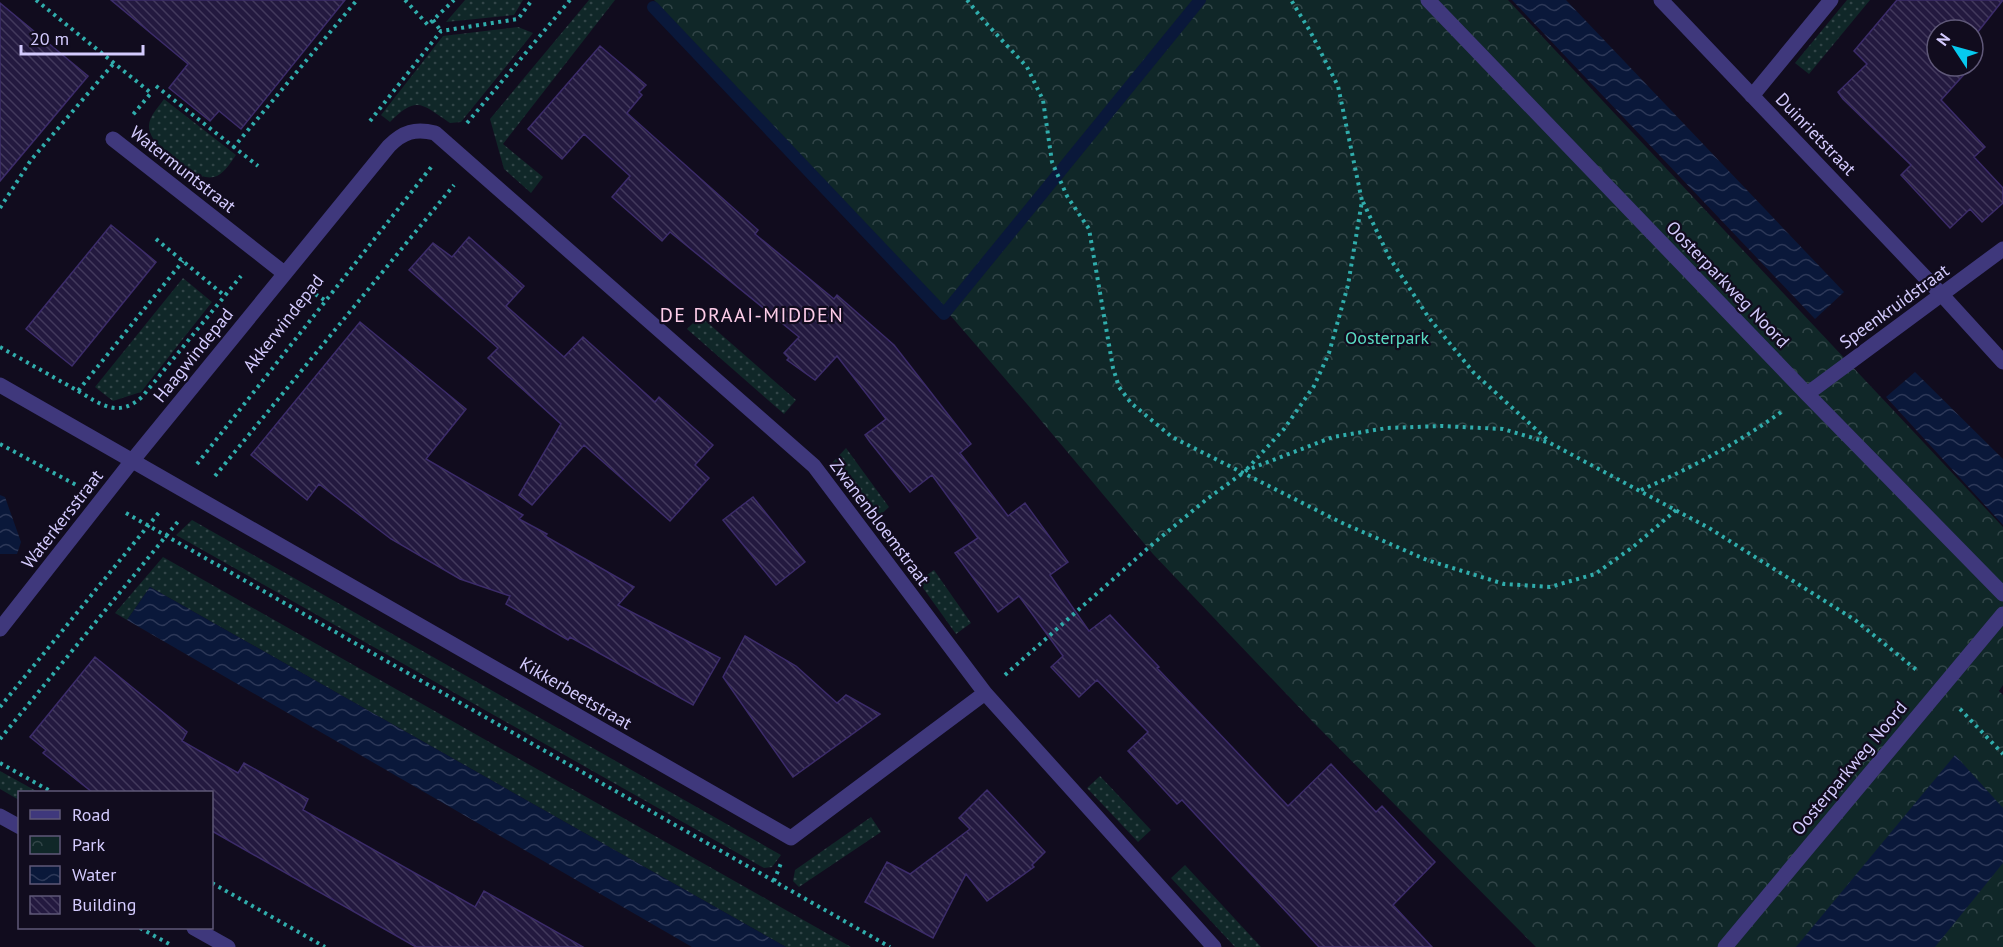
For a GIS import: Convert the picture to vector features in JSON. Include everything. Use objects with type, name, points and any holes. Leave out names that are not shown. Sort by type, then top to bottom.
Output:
[{"type":"street","name":"Oosterparkweg Noord","points":[[1428,0],[2003,594]]},
{"type":"street","name":"Duinrietstraat","points":[[1661,0],[2003,362]]},
{"type":"street","points":[[1752,96],[1831,0]]},
{"type":"street","name":"Akkerwindepad","points":[[284,273],[398,136],[409,131],[422,130],[435,133],[471,164]]},
{"type":"street","name":"Watermuntstraat","points":[[113,139],[284,273]]},
{"type":"street","name":"Zwanenbloemstraat","points":[[471,164],[814,466],[985,693],[1214,947]]},
{"type":"street","name":"Speenkruidstraat","points":[[1807,394],[2003,249]]},
{"type":"street","name":"Haagwindepad","points":[[132,461],[284,273]]},
{"type":"street","points":[[0,385],[132,461]]},
{"type":"street","name":"Kikkerbeetstraat","points":[[132,461],[790,837],[985,693]]},
{"type":"street","name":"Waterkersstraat","points":[[0,629],[132,461]]},
{"type":"street","name":"Oosterparkweg Noord","points":[[1725,947],[2003,614]]},
{"type":"street","points":[[0,816],[18,826]]},
{"type":"street","points":[[197,929],[228,947]]},
{"type":"path","name":"Watermuntstraat","points":[[36,0],[151,93],[113,139]]},
{"type":"path","points":[[234,148],[357,0]]},
{"type":"path","points":[[405,0],[428,25],[454,0]]},
{"type":"path","name":"Akkerwindepad","points":[[148,526],[448,145],[570,0]]},
{"type":"path","points":[[967,0],[1032,75],[1043,100],[1052,162],[1064,190],[1089,229],[1113,368],[1119,387],[1131,403],[1172,437],[1245,471],[1340,522],[1427,560],[1504,584],[1550,587],[1595,574],[1633,547],[1676,510]]},
{"type":"path","points":[[1291,0],[1310,31],[1338,86],[1362,201],[1389,257],[1429,318],[1474,373],[1550,443]]},
{"type":"path","points":[[433,21],[441,31]]},
{"type":"path","points":[[0,208],[31,160],[114,63]]},
{"type":"path","points":[[156,86],[258,166]]},
{"type":"path","points":[[0,739],[471,164]]},
{"type":"path","points":[[985,693],[1155,542],[1245,471],[1284,429],[1314,386],[1329,352],[1348,285],[1362,201]]},
{"type":"path","points":[[156,239],[225,296]]},
{"type":"path","points":[[0,347],[78,391],[183,261]]},
{"type":"path","points":[[1641,490],[1725,448],[1768,422],[1807,394]]},
{"type":"path","points":[[1245,471],[1333,437],[1387,428],[1442,426],[1503,429],[1550,443],[1709,528],[1855,620],[1940,689],[2003,753]]},
{"type":"path","points":[[0,707],[148,526],[890,947]]},
{"type":"path","points":[[0,763],[50,791]]},
{"type":"path","points":[[213,884],[325,947]]},
{"type":"path","points":[[144,929],[175,947]]},
{"type":"green space","points":[[465,0],[523,0],[514,15],[446,22]]},
{"type":"green space","points":[[589,0],[615,0],[503,144],[543,177],[531,193],[504,169],[490,119]]},
{"type":"green space","name":"Oosterpark","points":[[654,0],[1508,0],[2003,527],[2003,685],[1999,691],[2003,695],[2003,947],[1536,947],[1313,722],[1153,554],[950,315]]},
{"type":"green space","points":[[1847,0],[1870,0],[1809,74],[1795,63]]},
{"type":"green space","points":[[518,27],[533,33],[461,122],[450,123],[420,105],[407,108],[390,122],[381,115],[443,36]]},
{"type":"green space","points":[[164,99],[236,155],[220,174],[208,177],[187,170],[176,163],[158,145],[152,136],[149,124]]},
{"type":"green space","points":[[183,278],[212,302],[141,392],[113,401],[95,387]]},
{"type":"green space","points":[[700,316],[796,400],[784,414],[687,329]]},
{"type":"green space","points":[[846,448],[889,507],[875,520],[860,496],[832,463]]},
{"type":"green space","points":[[192,520],[781,855],[772,867],[764,868],[176,535]]},
{"type":"green space","points":[[163,557],[851,947],[786,947],[150,587],[127,620],[115,613]]},
{"type":"green space","points":[[934,570],[971,623],[956,634],[918,581]]},
{"type":"green space","points":[[0,771],[36,791],[18,791],[18,799],[0,789]]},
{"type":"green space","points":[[1100,776],[1151,830],[1138,842],[1087,788]]},
{"type":"green space","points":[[871,817],[881,832],[799,887],[793,881],[795,870]]},
{"type":"green space","points":[[1185,865],[1261,947],[1235,947],[1171,878]]},
{"type":"water","points":[[1512,0],[1566,0],[1844,292],[1815,319]]},
{"type":"water","points":[[1915,372],[2003,459],[2003,525],[1886,397]]},
{"type":"water","points":[[0,495],[5,497],[21,542],[17,554],[0,554]]},
{"type":"water","points":[[150,587],[786,947],[692,947],[127,620]]},
{"type":"water","points":[[1955,755],[2003,808],[2003,863],[1935,947],[1796,947]]},
{"type":"building","points":[[111,0],[345,0],[241,129],[219,111],[210,121],[169,88],[188,64]]},
{"type":"building","points":[[1897,0],[2003,0],[1985,23],[1985,18],[1925,18],[1925,78],[1961,78],[1941,100],[1985,147],[1974,157],[2003,188],[2003,203],[1982,222],[1970,209],[1950,228],[1901,175],[1911,165],[1843,99],[1838,92],[1867,64],[1854,51]]},
{"type":"building","points":[[0,3],[88,76],[0,181]]},
{"type":"building","points":[[600,46],[646,85],[639,92],[642,95],[627,113],[758,230],[755,234],[834,299],[837,295],[894,345],[971,444],[960,453],[1008,516],[1025,503],[1068,562],[1050,575],[1089,631],[1110,615],[1288,806],[1331,764],[1376,812],[1382,806],[1435,862],[1393,905],[1432,947],[1319,947],[1182,800],[1177,804],[1128,751],[1148,732],[1097,680],[1079,697],[1051,667],[1063,656],[1019,596],[998,612],[955,553],[978,538],[932,475],[910,492],[870,442],[865,435],[886,419],[837,356],[815,380],[787,360],[789,358],[784,353],[799,337],[670,232],[662,241],[612,197],[630,176],[584,134],[562,159],[528,129]]},
{"type":"building","points":[[111,225],[156,262],[72,366],[26,329]]},
{"type":"building","points":[[469,237],[524,286],[506,306],[564,357],[583,337],[655,402],[659,397],[713,445],[695,465],[709,478],[670,521],[584,445],[532,505],[519,495],[561,424],[488,358],[498,348],[409,270],[433,243],[452,257]]},
{"type":"building","points":[[360,322],[466,409],[426,459],[523,515],[519,519],[547,534],[545,536],[634,587],[618,605],[720,658],[693,705],[570,637],[568,640],[506,604],[510,596],[460,579],[391,539],[319,484],[307,500],[251,455]]},
{"type":"building","points":[[753,497],[805,562],[776,585],[723,520]]},
{"type":"building","points":[[745,636],[796,666],[837,703],[846,695],[880,714],[793,777],[723,677]]},
{"type":"building","points":[[95,657],[187,732],[182,741],[238,773],[244,763],[308,799],[303,810],[475,907],[484,891],[583,947],[416,947],[213,832],[213,791],[91,791],[43,753],[46,750],[30,737]]},
{"type":"building","points":[[987,790],[1045,852],[1032,865],[1034,867],[987,901],[966,874],[933,938],[865,902],[887,862],[910,874],[970,829],[959,818]]},
{"type":"waterway","points":[[653,7],[944,314],[1200,0]]},
{"type":"district","name":"DE DRAAI-MIDDEN","points":[[752,315]]}]
